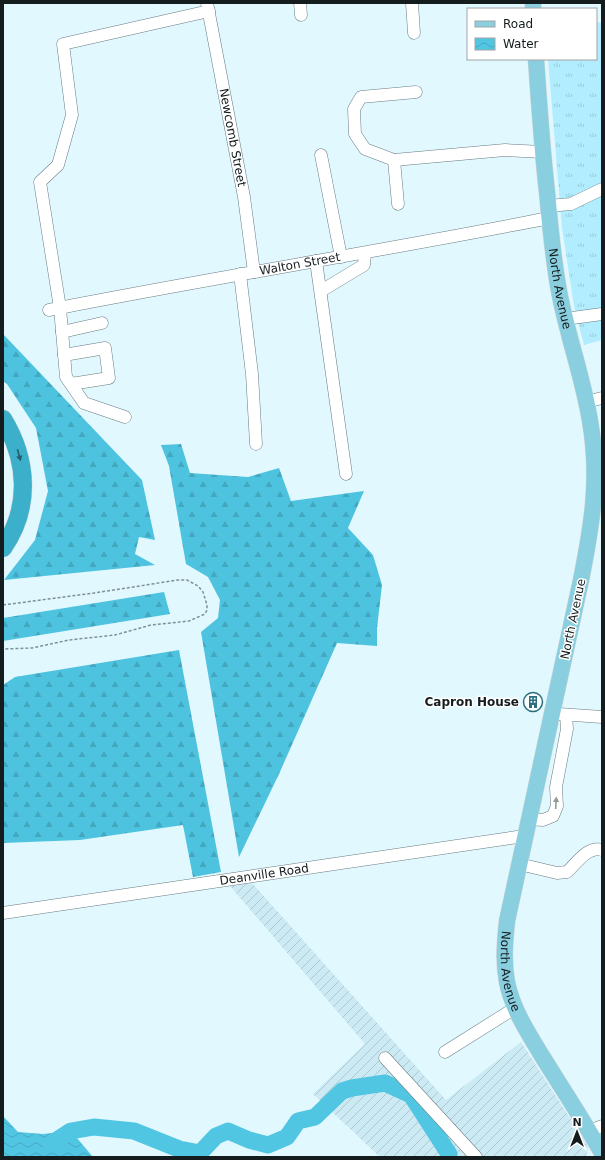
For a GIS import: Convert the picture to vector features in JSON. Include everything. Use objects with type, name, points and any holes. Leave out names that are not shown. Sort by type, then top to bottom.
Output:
[{"type":"highway","points":[[3,419],[15,442],[24,481],[22,507],[13,531],[3,548]]},
{"type":"main road","name":"North Avenue","points":[[536,60],[543,152],[559,291],[590,421],[595,461],[594,499],[590,535],[559,714],[524,836],[507,920],[504,955],[507,982],[515,1008],[535,1045],[596,1128],[602,1153]]},
{"type":"street","points":[[412,3],[414,33]]},
{"type":"street","points":[[125,417],[84,403],[66,377],[62,332],[55,309],[40,182],[58,165],[72,115],[63,44],[208,7]]},
{"type":"street","name":"Newcomb Street","points":[[208,7],[244,197],[254,272]]},
{"type":"street","points":[[416,92],[361,97],[354,108],[355,134],[365,150],[394,160],[505,150],[543,152]]},
{"type":"street","points":[[321,155],[340,257]]},
{"type":"street","points":[[394,160],[398,204]]},
{"type":"street","name":"Walton Street","points":[[55,309],[140,292],[365,253],[549,212],[571,204],[602,189]]},
{"type":"street","points":[[320,291],[364,265],[365,253]]},
{"type":"street","points":[[316,261],[346,474]]},
{"type":"street","points":[[240,274],[252,374],[256,444]]},
{"type":"street","points":[[565,318],[602,314]]},
{"type":"street","points":[[62,332],[102,323]]},
{"type":"street","points":[[64,355],[105,348],[109,378],[71,384]]},
{"type":"street","points":[[586,402],[602,398]]},
{"type":"street","points":[[559,714],[602,717]]},
{"type":"street","points":[[529,819],[543,820],[553,816],[557,806],[556,787],[567,729],[559,714]]},
{"type":"street","name":"Deanville Road","points":[[3,913],[524,836]]},
{"type":"street","points":[[519,864],[557,873],[567,872],[584,854],[599,849],[602,850]]},
{"type":"street","points":[[446,1052],[515,1008]]},
{"type":"street","points":[[385,1058],[476,1157]]},
{"type":"path","points":[[3,605],[186,580],[198,586],[203,592],[208,605],[205,614],[189,621],[151,625],[115,635],[69,640],[32,648],[3,649]]},
{"type":"shaded area","points":[[252,883],[446,1100],[521,1042],[588,1146],[587,1154],[584,1157],[380,1157],[313,1094],[365,1044],[230,886]]},
{"type":"green space","points":[[597,22],[602,23],[602,340],[584,345],[574,306],[562,228],[548,60],[597,60]]},
{"type":"green space","points":[[3,334],[142,480],[155,540],[139,537],[135,554],[155,565],[4,580],[35,540],[48,491],[36,428],[7,384],[3,381]]},
{"type":"green space","points":[[181,444],[190,473],[248,477],[279,468],[291,501],[364,491],[348,528],[373,555],[382,585],[377,628],[377,646],[337,643],[279,774],[239,857],[201,632],[218,618],[220,600],[208,577],[186,564],[169,466],[161,445]]},
{"type":"green space","points":[[164,592],[170,614],[3,641],[3,618]]},
{"type":"green space","points":[[179,650],[221,872],[193,877],[183,825],[80,840],[3,843],[3,685],[15,677]]},
{"type":"water","points":[[3,1116],[18,1132],[43,1134],[71,1131],[93,1157],[3,1157]]},
{"type":"waterway","points":[[51,1144],[71,1131],[94,1127],[134,1131],[179,1149],[200,1153],[216,1136],[228,1131],[249,1140],[268,1145],[287,1137],[298,1121],[315,1117],[342,1091],[385,1083],[411,1095],[449,1154]]},
{"type":"place","name":"Capron House","points":[[533,702]]}]
